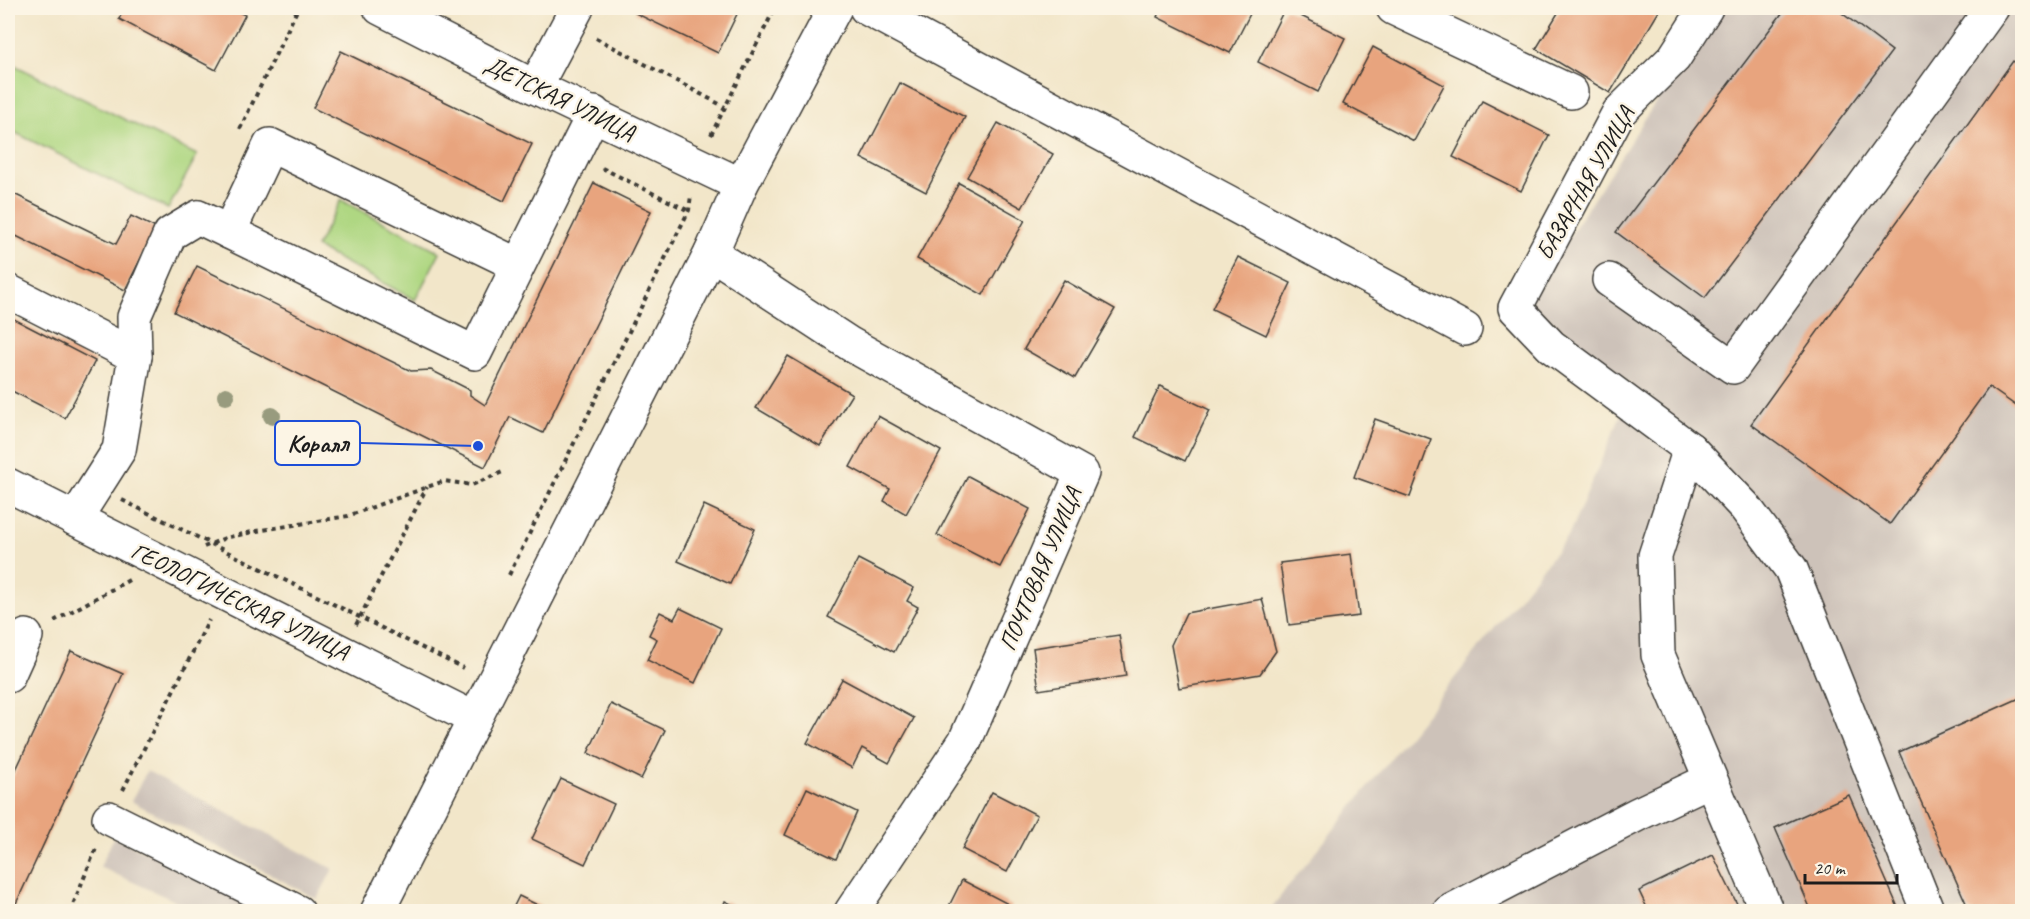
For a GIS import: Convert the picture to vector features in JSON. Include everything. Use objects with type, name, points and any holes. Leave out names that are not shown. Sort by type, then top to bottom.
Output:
[{"type":"street","name":"ДЕТСКАЯ УЛИЦА","points":[[380,8],[535,87],[594,113],[741,185]]},
{"type":"street","points":[[377,912],[460,711],[717,240],[741,185],[835,8]]},
{"type":"street","points":[[866,8],[1465,329]]},
{"type":"street","points":[[1394,8],[1571,92]]},
{"type":"street","name":"БАЗАРНАЯ УЛИЦА","points":[[1690,449],[1551,346],[1515,308],[1619,112],[1674,58],[1706,8]]},
{"type":"street","points":[[1609,280],[1733,367],[1992,8]]},
{"type":"street","points":[[535,87],[573,16]]},
{"type":"street","points":[[75,519],[119,450],[135,356],[134,317],[170,234],[198,217],[475,353],[594,113]]},
{"type":"street","points":[[229,232],[270,145],[518,265]]},
{"type":"street","name":"ПОЧТОВАЯ УЛИЦА","points":[[717,240],[850,344],[1082,473],[965,741],[851,912]]},
{"type":"street","points":[[10,292],[135,356]]},
{"type":"street","points":[[1767,912],[1658,655],[1655,556],[1690,449],[1745,507],[1791,569],[1928,912]]},
{"type":"street","name":"ГЕОЛОГИЧЕСКАЯ УЛИЦА","points":[[8,485],[460,711]]},
{"type":"street","points":[[8,675],[26,636]]},
{"type":"street","points":[[1449,912],[1638,814],[1710,780]]},
{"type":"street","points":[[109,818],[298,912]]},
{"type":"path","points":[[238,133],[298,8]]},
{"type":"path","points":[[504,585],[689,210],[696,164],[775,8]]},
{"type":"path","points":[[573,16],[725,107]]},
{"type":"path","points":[[573,154],[689,210],[717,240]]},
{"type":"path","points":[[26,636],[161,562],[211,544],[257,531],[348,516],[444,481],[472,485],[505,471]]},
{"type":"path","points":[[95,487],[464,668]]},
{"type":"path","points":[[342,652],[427,487]]},
{"type":"path","points":[[70,912],[69,907],[109,818],[222,592]]},
{"type":"path","points":[[460,711],[464,668],[469,658]]},
{"type":"shaded area","points":[[1716,8],[2022,8],[2022,911],[1268,912],[1569,535],[1633,387],[1528,301]]},
{"type":"shaded area","points":[[147,771],[333,869],[317,899],[131,801]]},
{"type":"shaded area","points":[[114,837],[274,911],[197,911],[100,867]]},
{"type":"green space","points":[[8,62],[197,155],[168,209],[8,129]]},
{"type":"green space","points":[[341,200],[440,252],[415,300],[316,247]]},
{"type":"building","points":[[125,8],[230,8],[245,15],[216,70],[119,19]]},
{"type":"building","points":[[637,8],[740,8],[718,53],[635,13]]},
{"type":"building","points":[[1161,8],[1253,8],[1230,53],[1157,17]]},
{"type":"building","points":[[1285,8],[1345,38],[1318,92],[1258,62]]},
{"type":"building","points":[[1561,8],[1661,8],[1610,93],[1536,49]]},
{"type":"building","points":[[1786,8],[1835,8],[1892,51],[1705,298],[1616,232]]},
{"type":"building","points":[[1373,47],[1444,85],[1414,141],[1343,104]]},
{"type":"building","points":[[341,51],[532,144],[504,201],[313,108]]},
{"type":"building","points":[[2013,61],[2022,68],[2022,410],[1989,387],[1890,524],[1751,424]]},
{"type":"building","points":[[900,83],[965,117],[926,192],[861,158]]},
{"type":"building","points":[[1482,101],[1549,135],[1521,191],[1453,157]]},
{"type":"building","points":[[998,123],[1053,154],[1022,208],[967,177]]},
{"type":"building","points":[[594,183],[651,211],[543,433],[510,417],[485,467],[174,312],[197,266],[411,371],[431,370],[470,390],[470,395],[485,405]]},
{"type":"building","points":[[959,183],[1025,220],[983,295],[917,259]]},
{"type":"building","points":[[12,193],[116,244],[131,216],[156,228],[125,290],[8,232],[8,203]]},
{"type":"building","points":[[1238,257],[1291,283],[1266,335],[1212,309]]},
{"type":"building","points":[[1064,280],[1115,309],[1075,378],[1024,349]]},
{"type":"building","points":[[8,316],[95,361],[65,418],[8,389]]},
{"type":"building","points":[[788,356],[852,394],[820,446],[756,408]]},
{"type":"building","points":[[1160,386],[1210,410],[1185,461],[1135,437]]},
{"type":"building","points":[[878,416],[941,451],[906,514],[884,501],[890,489],[850,467]]},
{"type":"building","points":[[1375,419],[1431,439],[1410,497],[1354,477]]},
{"type":"building","points":[[968,476],[1030,509],[1000,567],[937,535]]},
{"type":"building","points":[[704,505],[755,529],[730,584],[678,561]]},
{"type":"building","points":[[1351,554],[1359,616],[1289,625],[1280,563]]},
{"type":"building","points":[[858,559],[914,588],[907,601],[918,607],[894,652],[828,617]]},
{"type":"building","points":[[1262,599],[1276,651],[1260,674],[1179,688],[1171,645],[1186,613]]},
{"type":"building","points":[[680,608],[721,628],[695,683],[647,660],[657,639],[649,635],[660,612],[674,619]]},
{"type":"building","points":[[1119,635],[1126,676],[1039,690],[1033,648]]},
{"type":"building","points":[[71,651],[123,674],[12,912],[8,912],[8,787]]},
{"type":"building","points":[[842,679],[914,718],[889,763],[862,748],[852,768],[807,743]]},
{"type":"building","points":[[2022,697],[2022,912],[1970,912],[1899,752]]},
{"type":"building","points":[[611,704],[665,730],[641,779],[588,753]]},
{"type":"building","points":[[561,779],[614,804],[585,864],[532,839]]},
{"type":"building","points":[[807,788],[857,812],[836,859],[785,835]]},
{"type":"building","points":[[992,792],[1037,815],[1007,872],[962,849]]},
{"type":"building","points":[[1849,795],[1900,912],[1812,912],[1775,828]]},
{"type":"building","points":[[1713,855],[1741,912],[1649,912],[1639,891]]},
{"type":"building","points":[[962,880],[1012,906],[1009,912],[946,912]]},
{"type":"building","points":[[519,896],[552,912],[511,912]]},
{"type":"building","points":[[725,901],[747,912],[721,912]]},
{"type":"place","name":"Коралл","points":[[478,446]]}]
